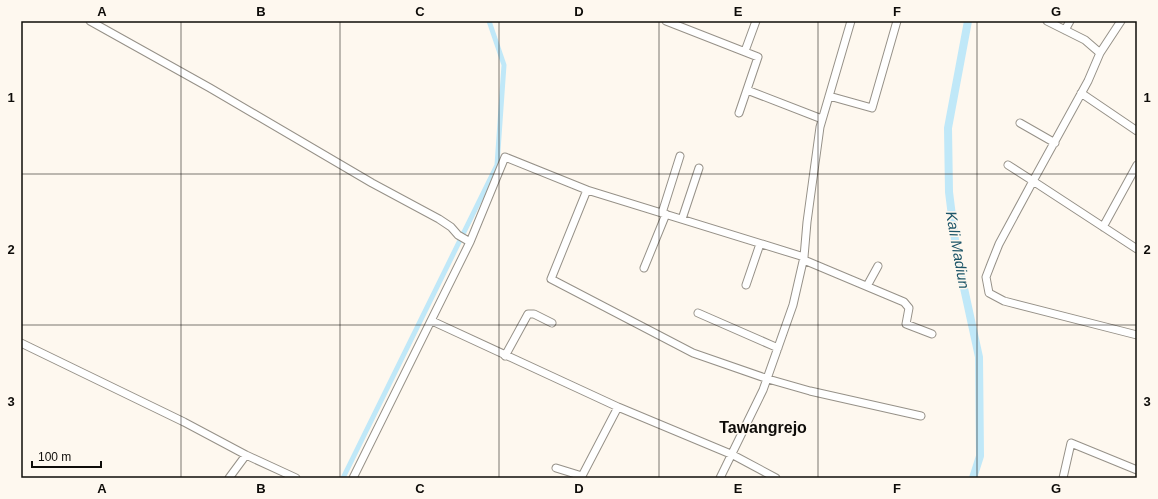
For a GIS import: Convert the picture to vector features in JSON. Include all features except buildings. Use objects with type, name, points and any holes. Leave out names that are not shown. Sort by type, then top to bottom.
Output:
[{"type":"street","points":[[90,21],[210,88],[372,183],[440,219],[451,227],[458,235],[469,241]]},
{"type":"street","points":[[666,21],[745,51],[759,58],[739,113]]},
{"type":"street","points":[[745,51],[756,21]]},
{"type":"street","points":[[720,478],[733,455],[768,379],[793,305],[804,258],[807,222],[822,119],[851,21]]},
{"type":"street","points":[[829,96],[872,108],[897,21]]},
{"type":"street","points":[[1047,21],[1092,45],[1100,53]]},
{"type":"street","points":[[1065,30],[1070,21]]},
{"type":"street","points":[[1121,21],[1100,53],[1055,143],[999,244],[986,277],[989,293],[992,296],[1004,301],[1137,335]]},
{"type":"street","points":[[747,90],[822,119]]},
{"type":"street","points":[[1081,93],[1137,131]]},
{"type":"street","points":[[1020,123],[1055,143]]},
{"type":"street","points":[[644,268],[664,214],[680,156]]},
{"type":"street","points":[[353,478],[432,321],[469,241],[505,157],[586,190],[804,258],[907,304],[909,308],[906,324],[932,334]]},
{"type":"street","points":[[1008,165],[1137,249]]},
{"type":"street","points":[[1103,227],[1137,165]]},
{"type":"street","points":[[682,219],[699,168]]},
{"type":"street","points":[[586,190],[551,279],[693,353],[768,379],[810,391],[921,416]]},
{"type":"street","points":[[746,285],[760,244]]},
{"type":"street","points":[[867,286],[878,266]]},
{"type":"street","points":[[698,313],[778,348]]},
{"type":"street","points":[[505,356],[528,314],[534,314],[552,323]]},
{"type":"street","points":[[432,321],[618,407],[733,455],[776,478]]},
{"type":"street","points":[[21,343],[184,422],[246,455],[296,478]]},
{"type":"street","points":[[556,468],[584,477],[618,407]]},
{"type":"street","points":[[1062,478],[1071,443],[1137,470]]},
{"type":"street","points":[[229,478],[246,455]]},
{"type":"waterway","points":[[343,478],[497,165],[504,65],[489,21]]},
{"type":"waterway","name":"Kali Madiun","points":[[968,21],[948,128],[949,192],[957,256],[979,357],[980,456],[973,478]]},
{"type":"district","name":"Tawangrejo","points":[[763,427]]}]
